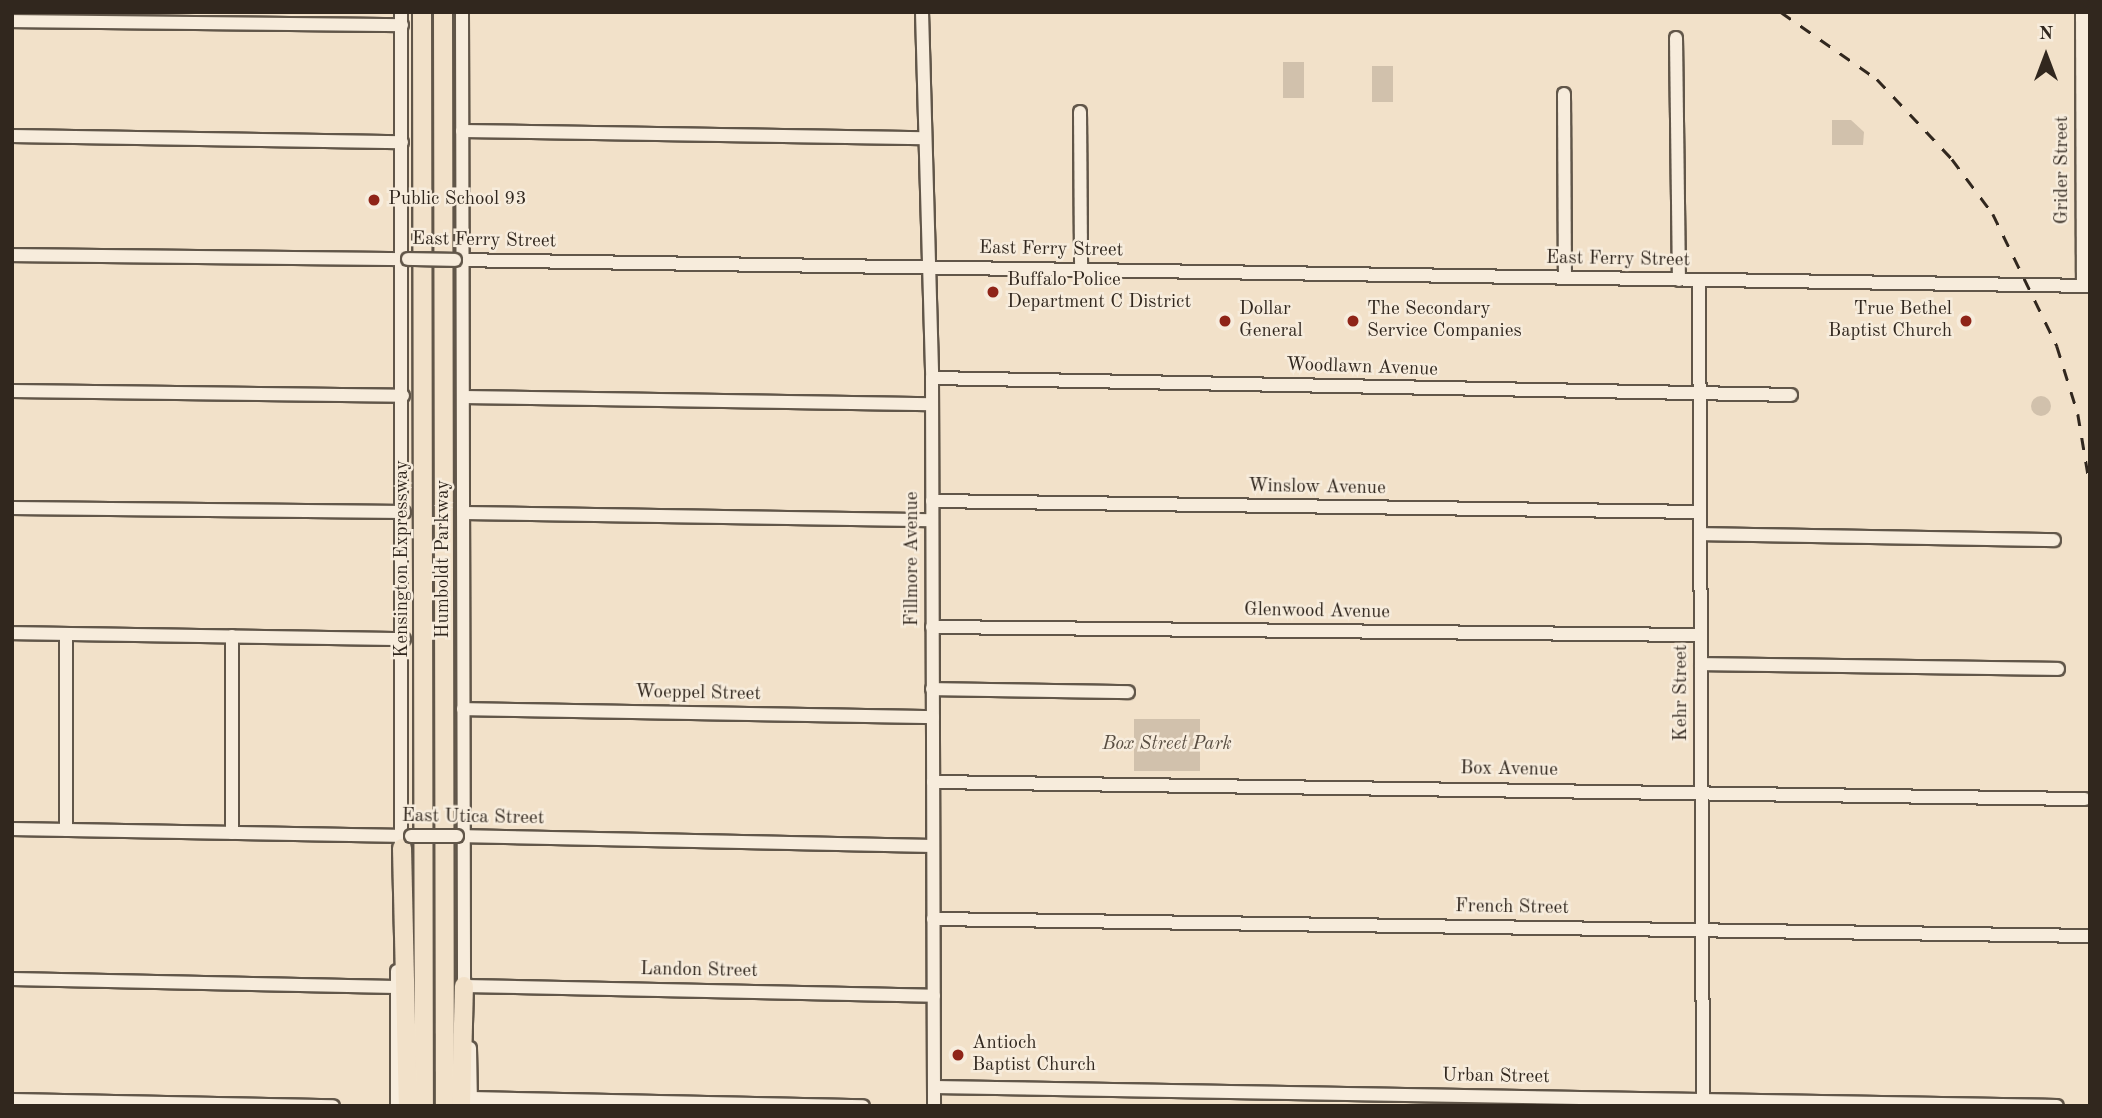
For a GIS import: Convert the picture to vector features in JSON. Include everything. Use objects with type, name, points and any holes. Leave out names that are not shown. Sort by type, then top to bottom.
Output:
[{"type":"highway","name":"Kensington Expressway","points":[[422,12],[424,1106]]},
{"type":"highway","points":[[443,12],[445,1106]]},
{"type":"highway","points":[[405,840],[408,1106]]},
{"type":"highway","points":[[464,986],[468,1103]]},
{"type":"street","name":"Humboldt Parkway","points":[[462,12],[459,260],[464,513],[460,836],[464,986]]},
{"type":"street","name":"Fillmore Avenue","points":[[922,12],[932,378],[934,1106]]},
{"type":"street","name":"Grider Street","points":[[2082,12],[2086,286]]},
{"type":"street","name":"Humboldt Parkway","points":[[397,1106],[396,987],[405,840],[405,259],[402,19]]},
{"type":"street","points":[[12,20],[402,19]]},
{"type":"street","points":[[1676,38],[1679,280]]},
{"type":"street","points":[[1564,94],[1564,278]]},
{"type":"street","points":[[1080,112],[1081,270]]},
{"type":"street","points":[[462,131],[925,138]]},
{"type":"street","points":[[12,136],[402,142]]},
{"type":"street","name":"East Ferry Street","points":[[12,254],[2086,286]]},
{"type":"street","name":"Kehr Street","points":[[1699,280],[1703,1103]]},
{"type":"street","name":"Woodlawn Avenue","points":[[932,378],[1791,395]]},
{"type":"street","points":[[12,391],[403,396]]},
{"type":"street","points":[[463,397],[932,404]]},
{"type":"street","name":"Winslow Avenue","points":[[932,501],[1700,512]]},
{"type":"street","points":[[12,508],[404,512]]},
{"type":"street","points":[[464,513],[932,520]]},
{"type":"street","points":[[1701,534],[2053,540]]},
{"type":"street","name":"Glenwood Avenue","points":[[932,627],[1701,635]]},
{"type":"street","points":[[12,633],[404,639]]},
{"type":"street","points":[[66,634],[66,830]]},
{"type":"street","points":[[232,636],[232,833]]},
{"type":"street","points":[[1701,664],[2057,669]]},
{"type":"street","points":[[932,689],[1129,692]]},
{"type":"street","name":"Woeppel Street","points":[[463,709],[933,717]]},
{"type":"street","name":"Box Avenue","points":[[933,782],[2085,799]]},
{"type":"street","name":"East Utica Street","points":[[12,829],[232,833],[405,840],[460,836],[933,846]]},
{"type":"street","name":"French Street","points":[[933,919],[2090,936]]},
{"type":"street","points":[[12,979],[396,987]]},
{"type":"street","name":"Landon Street","points":[[464,986],[934,996]]},
{"type":"street","name":"Urban Street","points":[[934,1087],[1537,1101],[2057,1106]]},
{"type":"street","points":[[12,1100],[333,1106]]},
{"type":"street","points":[[468,1103],[863,1106]]},
{"type":"green space","points":[[1283,62],[1304,62],[1304,98],[1283,98]]},
{"type":"green space","points":[[1372,66],[1393,66],[1393,102],[1372,102]]},
{"type":"green space","points":[[1832,120],[1851,120],[1864,132],[1863,145],[1832,145]]},
{"type":"green space","points":[[2041,396],[2048,399],[2051,406],[2048,413],[2041,416],[2034,413],[2031,406],[2034,399]]},
{"type":"green space","name":"Box Street Park","points":[[1134,719],[1200,719],[1200,771],[1134,771]]},
{"type":"railway","points":[[1781,12],[1877,79],[1952,159],[1993,214],[2057,346],[2078,414],[2090,486]]},
{"type":"place","name":"Public School 93","points":[[374,200]]},
{"type":"place","name":"Buffalo Police Department C District","points":[[993,292]]},
{"type":"place","name":"Dollar General","points":[[1225,321]]},
{"type":"place","name":"The Secondary Service Companies","points":[[1353,321]]},
{"type":"place","name":"True Bethel Baptist Church","points":[[1966,321]]},
{"type":"place","name":"Antioch Baptist Church","points":[[958,1055]]}]
